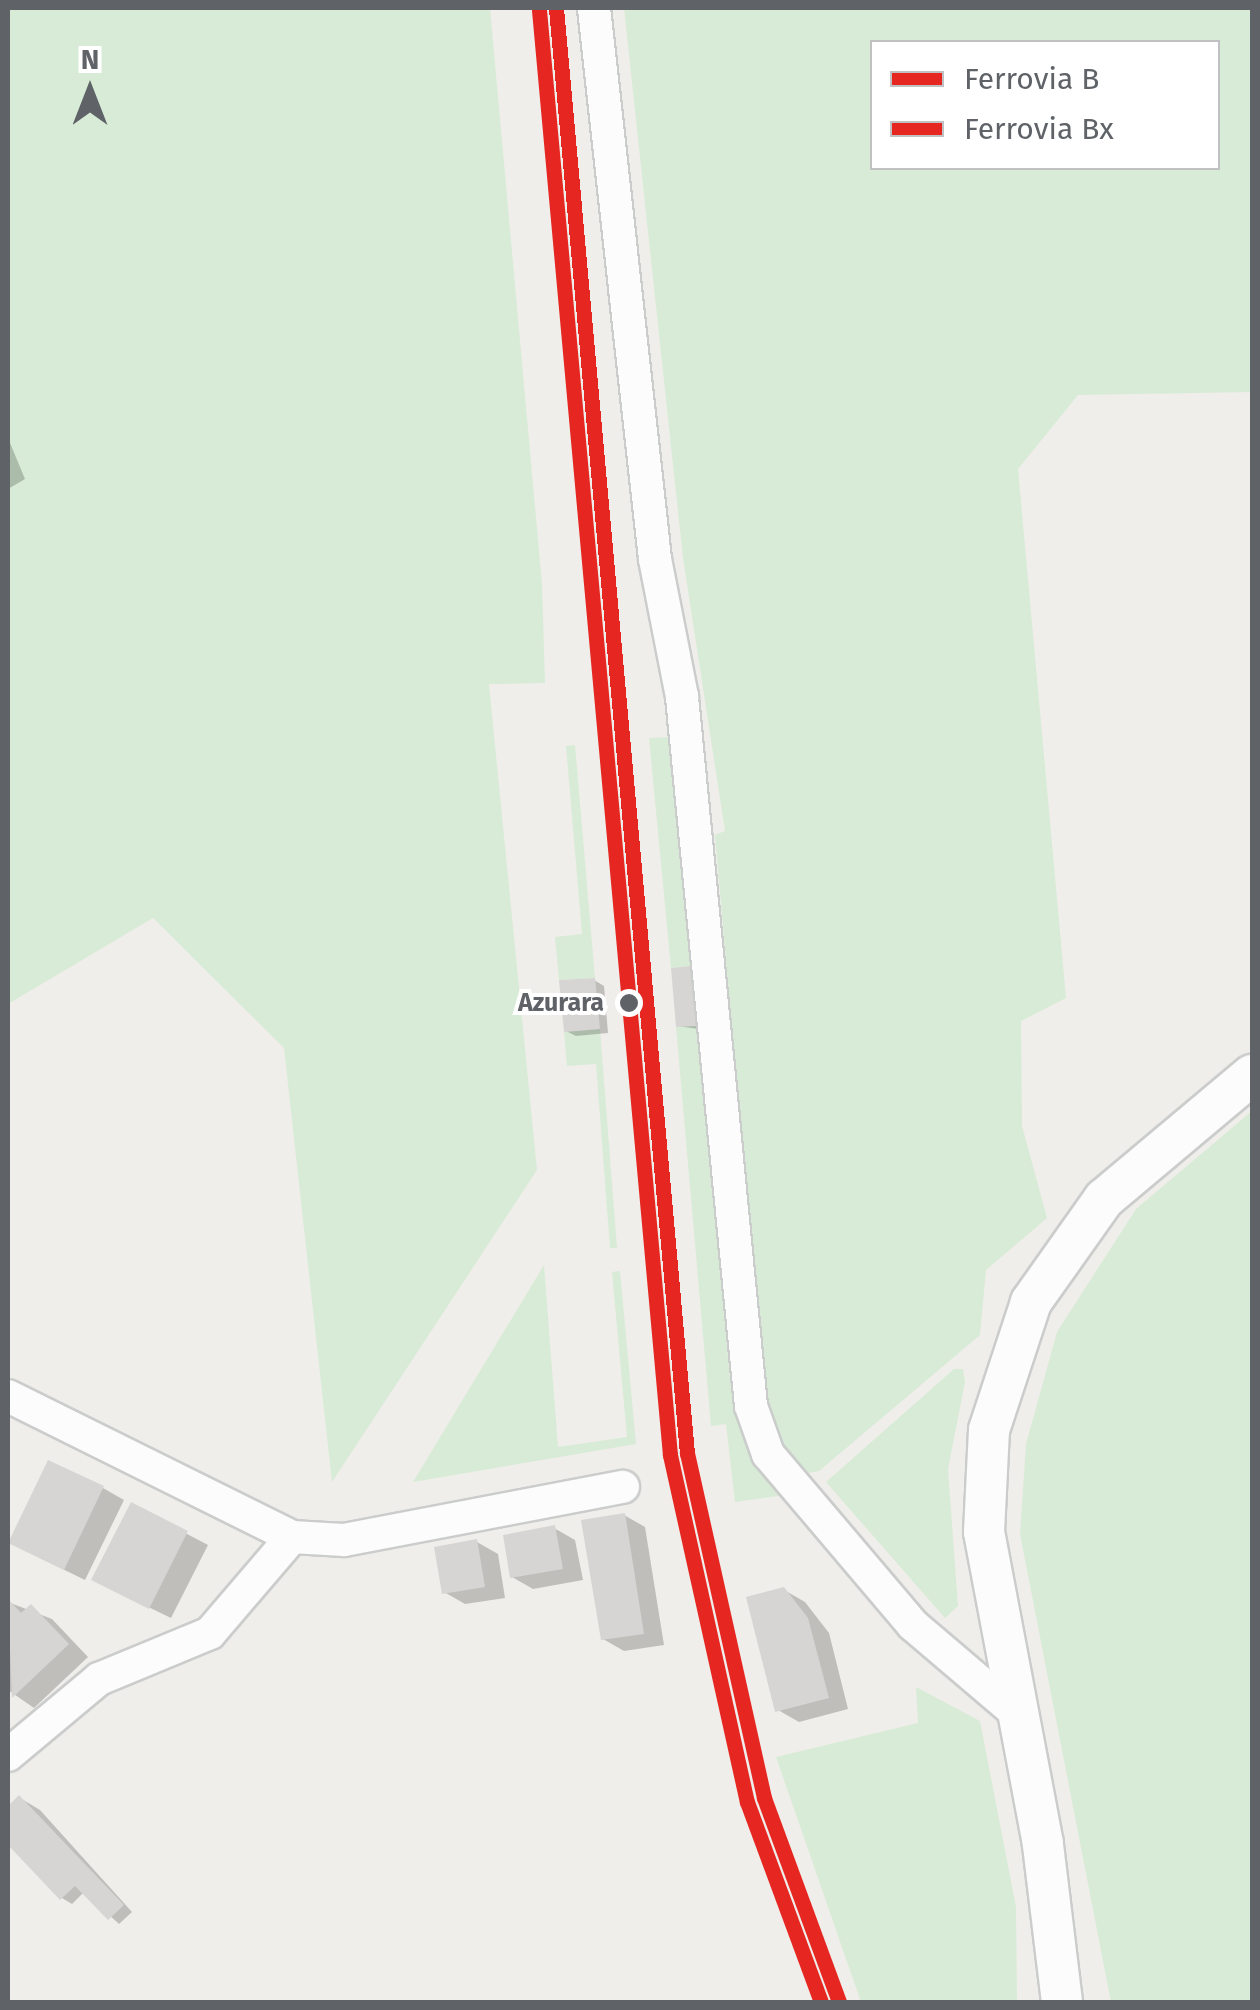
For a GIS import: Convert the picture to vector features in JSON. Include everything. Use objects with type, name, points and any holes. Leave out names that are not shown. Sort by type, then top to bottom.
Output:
[{"type":"street","points":[[594,8],[655,559],[682,697],[752,1406],[768,1454],[913,1625],[1014,1711]]},
{"type":"street","points":[[1062,2002],[1044,1844],[1014,1711],[984,1532],[989,1430],[1032,1302],[1104,1198],[1252,1074]]},
{"type":"street","points":[[8,1396],[292,1537],[344,1540],[623,1487]]},
{"type":"street","points":[[8,1755],[99,1679],[210,1633],[292,1537]]},
{"type":"green space","points":[[8,8],[490,8],[542,584],[545,683],[489,684],[537,1170],[332,1482],[284,1048],[153,918],[8,1004]]},
{"type":"green space","points":[[624,8],[1252,8],[1252,392],[1078,395],[1018,469],[1066,998],[1021,1021],[1022,1126],[1047,1218],[986,1270],[980,1335],[819,1471],[803,1474],[783,1454],[764,1395],[715,835],[725,831],[683,558]]},
{"type":"green space","points":[[671,737],[730,1379],[742,1435],[785,1495],[735,1502],[726,1424],[711,1426],[676,1027],[696,1025],[690,966],[671,968],[649,738]]},
{"type":"green space","points":[[575,745],[595,978],[559,980],[555,937],[582,934],[566,746]]},
{"type":"green space","points":[[600,1029],[617,1248],[610,1248],[596,1064],[567,1066],[564,1032]]},
{"type":"green space","points":[[1252,1111],[1252,2002],[1111,2002],[1020,1534],[1026,1444],[1057,1332],[1136,1209]]},
{"type":"green space","points":[[544,1265],[558,1447],[627,1437],[612,1272],[620,1271],[636,1444],[413,1482]]},
{"type":"green space","points":[[954,1369],[963,1369],[965,1382],[948,1469],[958,1606],[945,1618],[826,1482]]},
{"type":"green space","points":[[916,1687],[980,1721],[1016,1907],[1017,2002],[861,2002],[776,1757],[918,1723]]},
{"type":"building","points":[[690,966],[696,1026],[676,1027],[671,968]]},
{"type":"building","points":[[595,978],[600,1029],[564,1032],[559,980]]},
{"type":"building","points":[[48,1460],[104,1486],[64,1570],[8,1543]]},
{"type":"building","points":[[131,1502],[188,1531],[149,1609],[91,1580]]},
{"type":"building","points":[[625,1513],[644,1634],[601,1640],[581,1520]]},
{"type":"building","points":[[555,1525],[563,1569],[510,1578],[503,1535]]},
{"type":"building","points":[[477,1539],[485,1587],[442,1594],[434,1547]]},
{"type":"building","points":[[784,1587],[808,1618],[829,1698],[775,1712],[746,1597]]},
{"type":"building","points":[[8,1599],[21,1613],[31,1604],[69,1644],[12,1698]]},
{"type":"building","points":[[19,1795],[124,1905],[108,1920],[75,1886],[60,1900],[8,1845],[8,1806]]},
{"type":"rail line","name":"B","points":[[556,8],[687,1453],[764,1798],[839,2002]]},
{"type":"rail line","name":"Bx","points":[[539,10],[670,1455],[747,1802],[821,2002]]},
{"type":"place","name":"Azurara","points":[[629,1003]]}]
